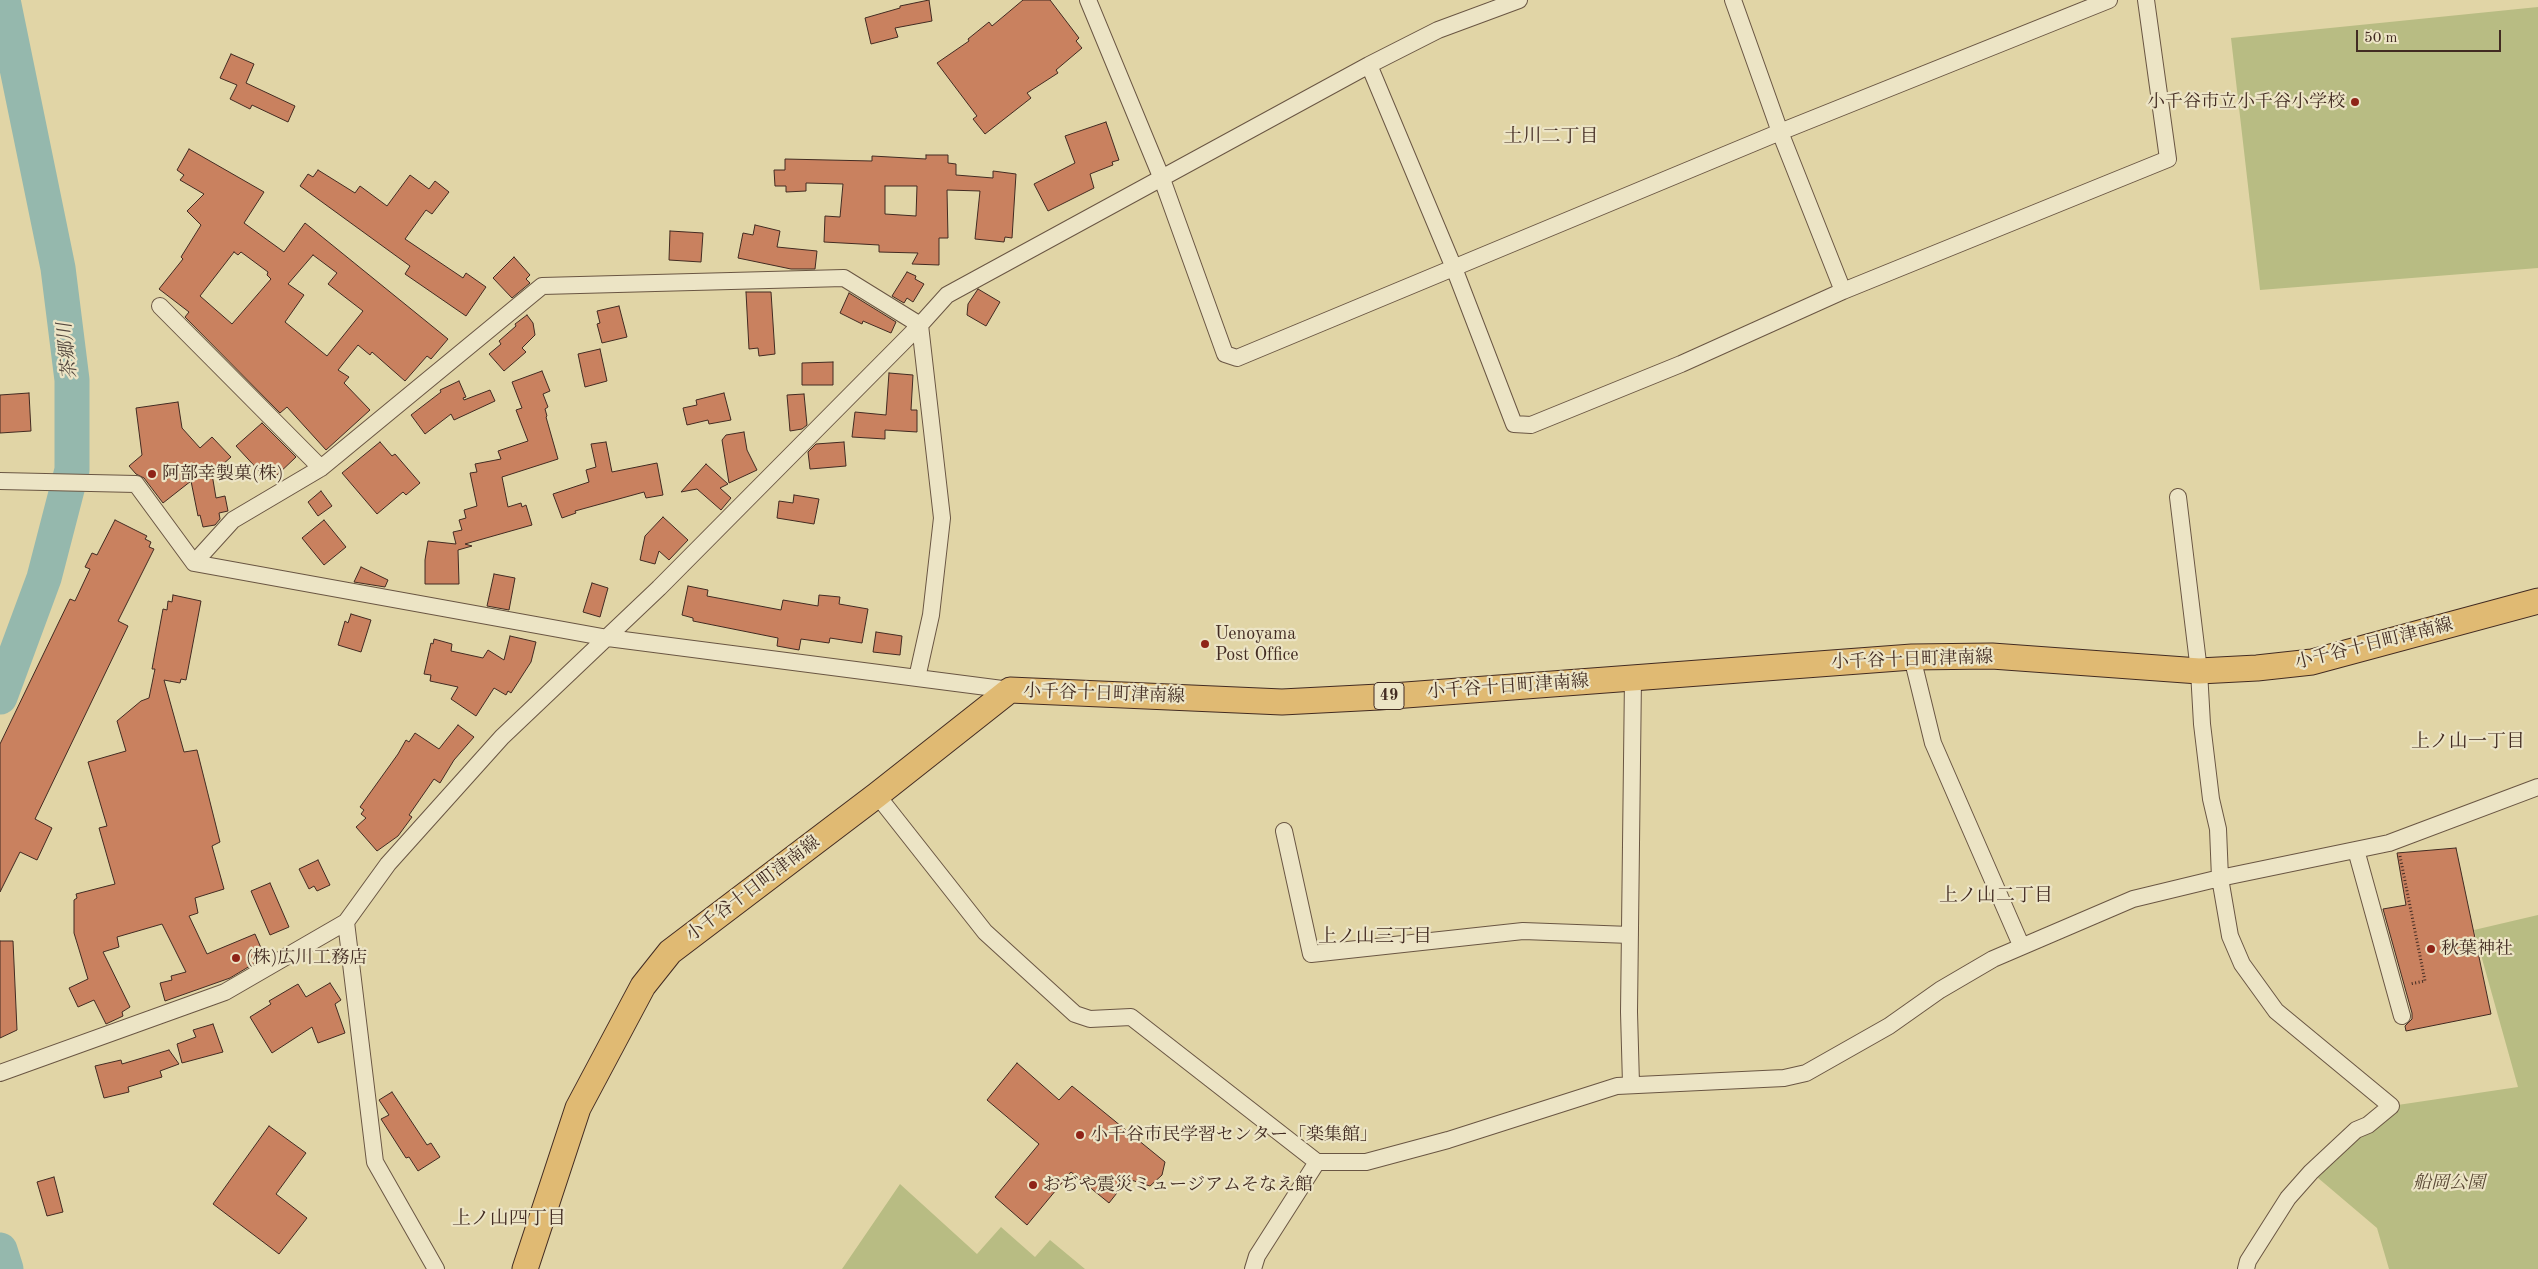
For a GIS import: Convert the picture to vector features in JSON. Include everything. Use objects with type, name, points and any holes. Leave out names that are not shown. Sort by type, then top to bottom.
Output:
[{"type":"main road","name":"小千谷十日町津南線","points":[[525,1269],[578,1108],[643,986],[670,952],[878,795],[1010,690],[1282,702],[1379,697],[1912,657],[1992,656],[2199,671],[2312,662],[2538,601]]},
{"type":"street","points":[[1088,0],[1162,179],[1225,354],[1237,358],[1780,132],[2109,0]]},
{"type":"street","points":[[0,1073],[225,992],[346,922],[388,864],[502,737],[608,638],[920,325],[947,295],[1369,64],[1438,30],[1520,0]]},
{"type":"street","points":[[1732,0],[1780,132],[1843,292]]},
{"type":"street","points":[[1369,64],[1454,268],[1514,424],[1531,425],[1681,364],[1843,292],[2168,159],[2146,0]]},
{"type":"street","points":[[194,563],[233,520],[321,468],[542,286],[844,278],[920,325]]},
{"type":"street","points":[[160,306],[321,468]]},
{"type":"street","points":[[917,678],[931,615],[942,518],[920,325]]},
{"type":"street","points":[[0,481],[136,484],[194,563],[608,638],[1010,690]]},
{"type":"street","points":[[2178,497],[2199,671],[2202,724],[2211,799],[2218,829],[2220,878],[2230,936],[2242,964],[2276,1011],[2391,1106],[2368,1125],[2356,1130],[2311,1172],[2288,1198],[2248,1261],[2246,1269]]},
{"type":"street","points":[[1912,657],[1933,743],[2021,945]]},
{"type":"street","points":[[1631,1084],[1628,1012],[1633,677]]},
{"type":"street","points":[[878,795],[985,932],[1075,1014],[1090,1019],[1131,1016],[1317,1162],[1366,1162],[1448,1140],[1617,1086],[1784,1078],[1806,1073],[1889,1026],[1940,990],[2021,945],[2133,899],[2220,878],[2397,840],[2538,787]]},
{"type":"street","points":[[1284,831],[1312,954],[1523,931],[1630,935]]},
{"type":"street","points":[[2356,850],[2402,1016]]},
{"type":"street","points":[[346,922],[375,1162],[436,1269]]},
{"type":"street","points":[[1253,1269],[1257,1256],[1317,1162]]},
{"type":"path","points":[[2397,840],[2425,981],[2402,986]]},
{"type":"green space","name":"小千谷市立小千谷小学校","points":[[2538,7],[2538,268],[2260,290],[2231,38]]},
{"type":"green space","name":"船岡公園","points":[[2538,915],[2538,1269],[2389,1269],[2377,1228],[2311,1172],[2391,1106],[2518,1087],[2474,930]]},
{"type":"green space","points":[[900,1184],[977,1254],[1001,1227],[1035,1257],[1050,1240],[1085,1269],[842,1269]]},
{"type":"building","points":[[929,0],[932,21],[895,28],[898,37],[871,44],[865,18],[900,8],[900,6]]},
{"type":"building","points":[[1023,0],[1050,0],[1079,38],[1076,41],[1082,48],[1056,70],[1058,73],[1027,93],[1031,98],[985,134],[973,119],[977,116],[937,63],[969,41],[968,39],[989,22],[992,26]]},
{"type":"building","points":[[231,54],[254,64],[246,83],[295,106],[288,122],[252,105],[250,109],[230,99],[237,85],[220,78]]},
{"type":"building","points":[[1106,122],[1119,160],[1112,162],[1113,165],[1090,174],[1094,188],[1048,211],[1034,184],[1075,163],[1065,136]]},
{"type":"building","points":[[189,149],[264,192],[244,223],[284,252],[305,223],[448,339],[431,359],[427,356],[405,381],[372,352],[370,355],[358,345],[338,370],[349,377],[344,383],[370,410],[326,450],[287,407],[280,413],[185,317],[189,312],[159,289],[183,259],[181,257],[201,225],[187,211],[204,194],[180,180],[184,175],[177,170]],"holes":[[[234,252],[238,255],[241,252],[268,272],[267,275],[271,279],[232,324],[200,296]],[[313,255],[337,273],[328,284],[363,311],[327,356],[285,322],[304,295],[288,284]]]},
{"type":"building","points":[[926,155],[948,155],[948,163],[956,164],[956,175],[993,178],[993,171],[1016,174],[1012,238],[1005,237],[1004,242],[975,239],[980,191],[947,190],[948,238],[939,238],[939,265],[912,264],[918,253],[879,252],[879,245],[824,242],[825,216],[840,217],[843,184],[806,183],[806,191],[786,192],[786,186],[775,186],[774,170],[785,170],[785,159],[872,161],[872,156],[926,159]],"holes":[[[885,186],[917,186],[916,216],[885,214]]]},
{"type":"building","points":[[318,170],[355,193],[360,186],[387,206],[410,175],[429,189],[435,181],[449,192],[432,214],[426,210],[405,239],[463,278],[466,273],[486,287],[466,316],[405,274],[410,266],[300,186],[308,174],[313,177]]},
{"type":"building","points":[[755,225],[780,231],[777,247],[817,251],[815,269],[791,269],[738,258],[743,233],[753,235]]},
{"type":"building","points":[[670,231],[703,233],[701,262],[669,260]]},
{"type":"building","points":[[514,257],[530,275],[526,279],[530,283],[512,298],[493,278]]},
{"type":"building","points":[[907,272],[916,276],[915,279],[924,284],[913,302],[907,298],[904,303],[892,296]]},
{"type":"building","points":[[978,289],[1000,302],[986,326],[967,315],[968,304]]},
{"type":"building","points":[[746,292],[771,292],[775,354],[759,356],[758,348],[749,349]]},
{"type":"building","points":[[849,293],[896,322],[891,333],[863,321],[862,324],[840,313]]},
{"type":"building","points":[[619,306],[627,337],[602,343],[597,324],[600,323],[597,311]]},
{"type":"building","points":[[527,315],[533,323],[535,335],[522,348],[526,352],[504,371],[489,354],[501,344],[499,341],[516,326],[515,324]]},
{"type":"building","points":[[600,349],[607,381],[585,387],[578,354]]},
{"type":"building","points":[[833,362],[833,385],[802,385],[802,363]]},
{"type":"building","points":[[542,371],[550,391],[543,394],[548,407],[545,409],[546,417],[558,459],[502,477],[508,507],[521,503],[522,507],[526,505],[532,525],[465,544],[472,546],[458,550],[459,584],[425,584],[425,560],[428,541],[456,544],[453,532],[462,530],[459,520],[466,518],[464,510],[477,506],[470,473],[477,472],[475,464],[501,459],[498,451],[528,441],[516,410],[522,408],[512,382]]},
{"type":"building","points":[[889,373],[913,375],[911,410],[917,410],[917,432],[885,430],[885,439],[852,437],[855,412],[886,415]]},
{"type":"building","points":[[459,381],[466,397],[463,398],[464,400],[490,390],[495,401],[454,420],[451,414],[425,434],[411,415],[441,392],[440,390]]},
{"type":"building","points":[[29,393],[31,431],[0,433],[0,395]]},
{"type":"building","points":[[724,393],[731,420],[709,424],[708,420],[687,425],[683,408],[697,405],[696,400]]},
{"type":"building","points":[[804,394],[807,425],[802,429],[790,431],[787,395]]},
{"type":"building","points":[[178,402],[182,428],[200,448],[212,437],[231,457],[212,474],[216,498],[225,496],[228,511],[219,513],[220,519],[215,525],[203,527],[200,515],[198,516],[191,481],[163,503],[144,478],[136,474],[129,466],[142,455],[136,408]]},
{"type":"building","points":[[262,423],[296,457],[275,477],[266,467],[260,472],[236,446]]},
{"type":"building","points":[[744,432],[747,450],[757,470],[729,483],[722,440],[726,435]]},
{"type":"building","points":[[380,442],[392,456],[395,454],[420,483],[406,495],[403,492],[377,514],[342,473]]},
{"type":"building","points":[[606,442],[612,472],[657,463],[663,495],[646,498],[644,492],[575,511],[576,513],[562,518],[553,494],[589,482],[586,470],[596,467],[591,444]]},
{"type":"building","points":[[844,442],[846,466],[810,469],[808,452],[816,444]]},
{"type":"building","points":[[706,464],[728,484],[720,488],[731,498],[721,510],[697,489],[681,492]]},
{"type":"building","points":[[321,491],[332,506],[318,516],[308,502]]},
{"type":"building","points":[[794,495],[819,499],[814,524],[777,518],[779,501],[793,503]]},
{"type":"building","points":[[663,517],[688,540],[669,560],[659,551],[655,564],[640,560],[645,536]]},
{"type":"building","points":[[115,520],[147,536],[145,539],[151,542],[149,547],[154,549],[118,621],[128,626],[35,819],[52,828],[37,860],[20,852],[0,892],[0,744],[70,599],[75,601],[90,569],[85,567],[92,553],[97,555]]},
{"type":"building","points":[[324,520],[346,547],[324,565],[302,538]]},
{"type":"building","points":[[361,567],[388,580],[385,587],[354,582]]},
{"type":"building","points":[[494,574],[515,578],[509,610],[487,606]]},
{"type":"building","points":[[592,583],[608,588],[600,617],[583,612]]},
{"type":"building","points":[[688,586],[708,590],[707,596],[781,610],[783,600],[818,606],[819,595],[840,597],[839,604],[868,609],[862,643],[830,638],[829,643],[801,639],[799,650],[777,646],[778,638],[693,621],[693,618],[682,615]]},
{"type":"building","points":[[173,595],[201,601],[186,680],[181,679],[180,683],[164,680],[184,752],[197,750],[220,842],[212,846],[224,889],[195,898],[198,913],[189,916],[207,954],[255,934],[265,957],[230,978],[165,1001],[160,983],[172,980],[171,976],[186,972],[162,924],[117,937],[119,947],[103,952],[130,1007],[122,1012],[123,1016],[106,1024],[94,1000],[78,1007],[69,988],[88,979],[74,933],[74,900],[77,898],[76,894],[115,884],[99,828],[107,826],[88,762],[126,751],[117,721],[141,701],[149,698],[155,669],[152,669],[163,609],[167,610],[168,601],[172,602]]},
{"type":"building","points":[[351,614],[371,620],[361,652],[338,645],[345,621],[348,623]]},
{"type":"building","points":[[876,632],[902,636],[900,655],[873,652]]},
{"type":"building","points":[[510,636],[536,642],[531,662],[511,693],[508,691],[506,695],[494,688],[476,716],[451,699],[458,687],[430,681],[431,675],[424,674],[431,643],[433,644],[434,639],[452,644],[451,651],[483,658],[488,650],[504,660]]},
{"type":"building","points":[[458,725],[474,737],[454,760],[440,783],[434,779],[409,815],[412,817],[398,836],[377,851],[356,827],[366,818],[361,814],[364,810],[360,807],[406,740],[409,742],[415,733],[439,749]]},
{"type":"building","name":"秋葉神社","points":[[2456,848],[2491,1014],[2406,1031],[2405,1026],[2412,1019],[2412,1013],[2383,909],[2406,905],[2397,853]]},
{"type":"building","points":[[318,860],[330,885],[317,891],[314,886],[309,889],[299,869]]},
{"type":"building","points":[[270,883],[289,927],[270,935],[251,891]]},
{"type":"building","points":[[0,941],[13,941],[17,1030],[0,1038]]},
{"type":"building","points":[[330,983],[341,1000],[335,1004],[345,1033],[318,1043],[312,1027],[272,1053],[250,1017],[271,1004],[269,1001],[298,984],[306,997]]},
{"type":"building","points":[[213,1024],[223,1052],[182,1063],[177,1044],[196,1037],[193,1030]]},
{"type":"building","points":[[169,1050],[179,1064],[160,1071],[162,1077],[128,1087],[129,1092],[104,1098],[95,1066],[121,1060],[122,1064]]},
{"type":"building","name":"小千谷市民学習センター「楽集館」","points":[[1017,1063],[1059,1100],[1072,1086],[1165,1162],[1162,1175],[1150,1186],[1128,1179],[1109,1203],[1071,1172],[1027,1225],[995,1197],[1039,1144],[987,1100]]},
{"type":"building","points":[[392,1092],[427,1145],[431,1143],[440,1157],[418,1171],[409,1157],[406,1158],[381,1119],[389,1115],[379,1100]]},
{"type":"building","points":[[269,1126],[306,1153],[276,1194],[307,1218],[279,1254],[213,1204]]},
{"type":"building","points":[[54,1177],[63,1212],[47,1216],[37,1182]]},
{"type":"waterway","name":"茶郷川","points":[[0,697],[44,578],[72,470],[72,380],[58,268],[3,0]]},
{"type":"waterway","name":"茶郷川","points":[[0,1250],[6,1269]]},
{"type":"place","name":"小千谷市立小千谷小学校","points":[[2355,102]]},
{"type":"place","name":"阿部幸製菓(株)","points":[[152,474]]},
{"type":"place","name":"Uenoyama Post Office","points":[[1205,644]]},
{"type":"place","name":"秋葉神社","points":[[2431,949]]},
{"type":"place","name":"(株)広川工務店","points":[[236,958]]},
{"type":"place","name":"小千谷市民学習センター「楽集館」","points":[[1080,1135]]},
{"type":"place","name":"おぢや震災ミュージアムそなえ館","points":[[1033,1185]]},
{"type":"district","name":"土川二丁目","points":[[1551,137]]},
{"type":"district","name":"上ノ山一丁目","points":[[2468,742]]},
{"type":"district","name":"上ノ山二丁目","points":[[1996,896]]},
{"type":"district","name":"上ノ山三丁目","points":[[1375,937]]},
{"type":"district","name":"上ノ山四丁目","points":[[509,1219]]}]
